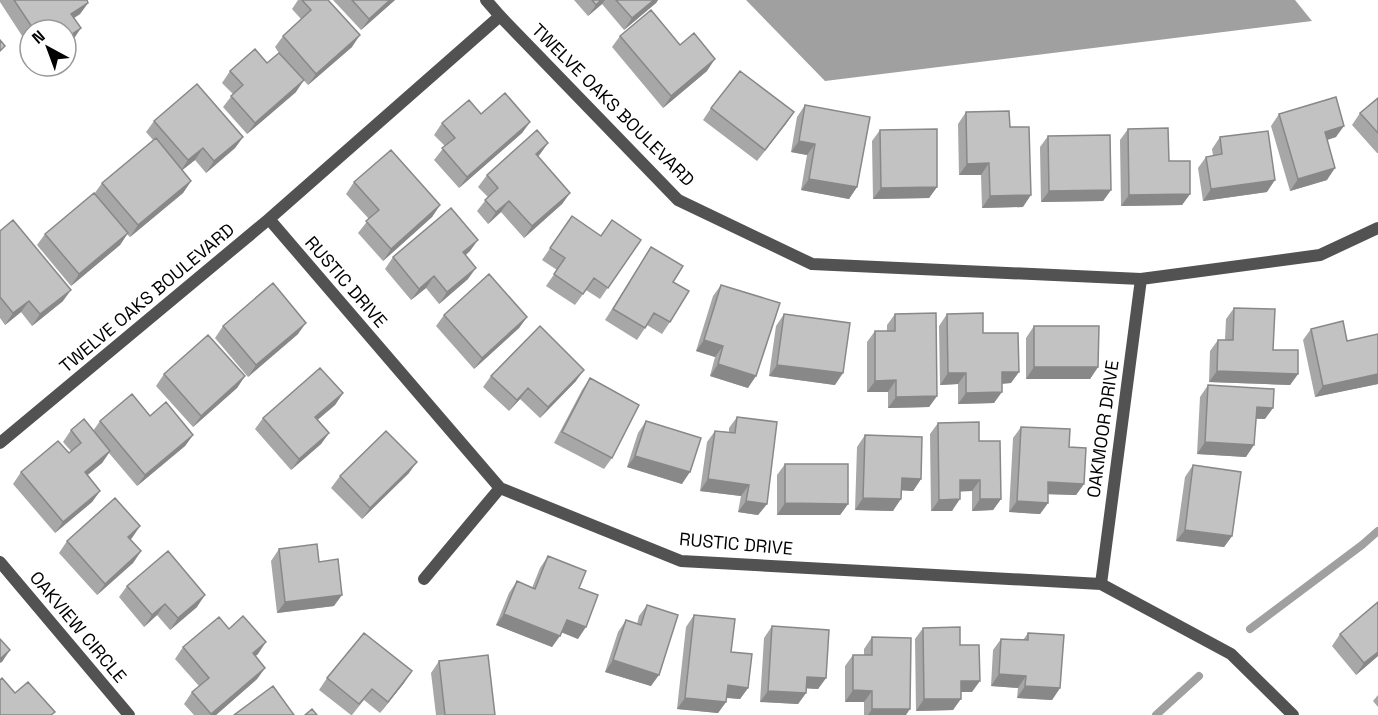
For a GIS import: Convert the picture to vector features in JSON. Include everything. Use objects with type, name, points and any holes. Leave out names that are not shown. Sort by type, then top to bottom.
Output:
[{"type":"street","points":[[486,0],[500,16]]},
{"type":"street","name":"TWELVE OAKS BOULEVARD","points":[[0,443],[268,219],[500,16],[678,200],[812,264],[1141,279],[1320,255],[1378,228]]},
{"type":"street","name":"RUSTIC DRIVE","points":[[268,219],[500,488],[681,561],[1101,584],[1231,654],[1293,715]]},
{"type":"street","name":"OAKMOOR DRIVE","points":[[1101,584],[1141,279]]},
{"type":"street","points":[[424,579],[500,488]]},
{"type":"street","name":"OAKVIEW CIRCLE","points":[[0,562],[129,715]]},
{"type":"shaded area","points":[[746,0],[1295,0],[1312,21],[825,81]]},
{"type":"building","points":[[14,0],[87,0],[88,3],[71,14],[74,18],[26,18]]},
{"type":"building","points":[[302,0],[328,0],[360,35],[316,74],[283,36],[311,10]]},
{"type":"building","points":[[352,0],[390,0],[369,19]]},
{"type":"building","points":[[616,0],[654,0],[632,18]]},
{"type":"building","points":[[651,10],[680,45],[694,33],[715,59],[671,96],[620,36]]},
{"type":"building","points":[[0,40],[5,46],[0,51]]},
{"type":"building","points":[[255,49],[267,63],[279,53],[304,80],[255,123],[231,96],[243,85],[230,71]]},
{"type":"building","points":[[740,71],[794,112],[765,150],[711,108]]},
{"type":"building","points":[[197,84],[243,137],[214,161],[203,148],[188,160],[154,121]]},
{"type":"building","points":[[505,93],[530,122],[467,177],[442,148],[455,138],[442,123],[469,100],[481,114]]},
{"type":"building","points":[[1336,97],[1344,126],[1325,132],[1335,168],[1298,179],[1279,114]]},
{"type":"building","points":[[1378,98],[1378,133],[1360,113]]},
{"type":"building","points":[[805,105],[870,117],[857,187],[809,179],[815,144],[799,141]]},
{"type":"building","points":[[1009,111],[1010,127],[1029,127],[1031,195],[990,196],[989,163],[967,164],[966,112]]},
{"type":"building","points":[[1168,128],[1169,161],[1190,161],[1190,194],[1129,195],[1128,129]]},
{"type":"building","points":[[937,129],[937,187],[881,188],[880,130]]},
{"type":"building","points":[[537,130],[548,143],[536,154],[570,193],[532,226],[509,201],[496,212],[485,200],[498,188],[487,175]]},
{"type":"building","points":[[1268,131],[1275,180],[1211,189],[1206,157],[1222,154],[1220,137]]},
{"type":"building","points":[[1110,135],[1111,190],[1049,191],[1048,136]]},
{"type":"building","points":[[156,138],[191,181],[138,225],[102,183]]},
{"type":"building","points":[[391,150],[440,205],[391,249],[366,221],[379,210],[354,182]]},
{"type":"building","points":[[94,193],[128,233],[79,274],[45,234]]},
{"type":"building","points":[[451,208],[478,240],[463,252],[476,268],[447,292],[434,276],[419,289],[393,257]]},
{"type":"building","points":[[572,216],[601,236],[612,220],[641,240],[608,288],[594,278],[583,294],[554,274],[565,258],[550,248]]},
{"type":"building","points":[[13,220],[71,290],[40,314],[29,301],[13,313],[0,297],[0,231]]},
{"type":"building","points":[[651,247],[683,266],[673,282],[689,291],[670,322],[654,313],[645,328],[613,309]]},
{"type":"building","points":[[489,274],[527,317],[482,358],[444,315]]},
{"type":"building","points":[[273,283],[306,323],[256,365],[223,326]]},
{"type":"building","points":[[721,285],[780,303],[756,376],[718,364],[723,346],[704,340]]},
{"type":"building","points":[[1234,308],[1275,309],[1273,350],[1298,350],[1298,374],[1217,371],[1218,340],[1233,340]]},
{"type":"building","points":[[936,313],[937,396],[896,397],[896,380],[875,381],[875,331],[895,331],[895,314]]},
{"type":"building","points":[[983,313],[983,333],[1018,333],[1019,372],[1002,372],[1002,392],[966,393],[966,373],[948,373],[947,314]]},
{"type":"building","points":[[784,314],[850,323],[843,373],[777,365]]},
{"type":"building","points":[[1343,321],[1347,341],[1378,334],[1378,374],[1323,386],[1311,329]]},
{"type":"building","points":[[540,326],[584,370],[548,407],[528,388],[517,400],[491,376]]},
{"type":"building","points":[[1034,326],[1099,326],[1098,367],[1034,367]]},
{"type":"building","points":[[208,335],[245,376],[201,416],[164,374]]},
{"type":"building","points":[[320,368],[343,393],[315,417],[329,433],[299,459],[263,418]]},
{"type":"building","points":[[590,378],[639,405],[612,458],[562,432]]},
{"type":"building","points":[[1208,385],[1274,389],[1273,408],[1257,407],[1254,445],[1205,442]]},
{"type":"building","points":[[132,394],[150,416],[166,402],[193,435],[145,475],[100,421]]},
{"type":"building","points":[[737,417],[777,422],[767,504],[746,501],[749,485],[708,479],[715,431],[735,433]]},
{"type":"building","points":[[84,419],[110,451],[85,472],[100,491],[63,522],[21,472],[58,441],[69,453],[81,443],[71,430]]},
{"type":"building","points":[[646,421],[701,438],[690,472],[635,456]]},
{"type":"building","points":[[979,422],[979,441],[1000,441],[1001,499],[980,499],[980,480],[960,480],[960,499],[939,500],[938,423]]},
{"type":"building","points":[[1021,427],[1070,429],[1069,447],[1086,448],[1084,484],[1048,482],[1048,503],[1017,501]]},
{"type":"building","points":[[386,431],[417,462],[370,508],[340,476]]},
{"type":"building","points":[[865,435],[922,437],[921,479],[902,478],[901,499],[863,498]]},
{"type":"building","points":[[785,464],[848,464],[848,504],[785,503]]},
{"type":"building","points":[[1193,465],[1241,472],[1232,536],[1185,530]]},
{"type":"building","points":[[115,498],[140,526],[128,537],[141,551],[105,584],[67,541]]},
{"type":"building","points":[[317,544],[319,562],[338,559],[342,595],[285,602],[279,549]]},
{"type":"building","points":[[168,551],[205,595],[178,618],[165,604],[152,615],[127,586]]},
{"type":"building","points":[[548,556],[586,571],[579,588],[598,595],[586,627],[567,620],[560,636],[504,614],[517,581],[535,589]]},
{"type":"building","points":[[1378,602],[1378,652],[1364,663],[1340,634]]},
{"type":"building","points":[[647,605],[678,615],[659,675],[613,660],[626,620],[641,625]]},
{"type":"building","points":[[694,615],[735,619],[731,652],[752,654],[748,688],[728,685],[726,702],[685,698]]},
{"type":"building","points":[[243,616],[266,642],[253,653],[265,668],[211,714],[192,692],[209,678],[183,647],[219,617],[229,629]]},
{"type":"building","points":[[772,626],[829,630],[826,678],[807,677],[806,693],[768,691]]},
{"type":"building","points":[[960,627],[960,645],[979,645],[980,681],[961,681],[961,699],[924,699],[923,628]]},
{"type":"building","points":[[364,633],[412,671],[388,702],[372,689],[359,704],[327,678]]},
{"type":"building","points":[[1028,633],[1064,635],[1060,688],[1025,686],[1026,676],[999,674],[1001,639],[1028,640]]},
{"type":"building","points":[[872,637],[911,638],[910,709],[872,709],[872,691],[853,690],[853,655],[872,655]]},
{"type":"building","points":[[0,639],[10,650],[0,659]]},
{"type":"building","points":[[488,655],[495,715],[445,715],[439,661]]},
{"type":"building","points":[[2,678],[15,693],[28,682],[55,712],[51,715],[0,715],[0,680]]},
{"type":"building","points":[[273,686],[294,715],[234,715]]},
{"type":"building","points":[[312,709],[317,715],[305,715]]},
{"type":"waterway","points":[[1250,629],[1378,531]]},
{"type":"waterway","points":[[1156,715],[1199,676]]}]
